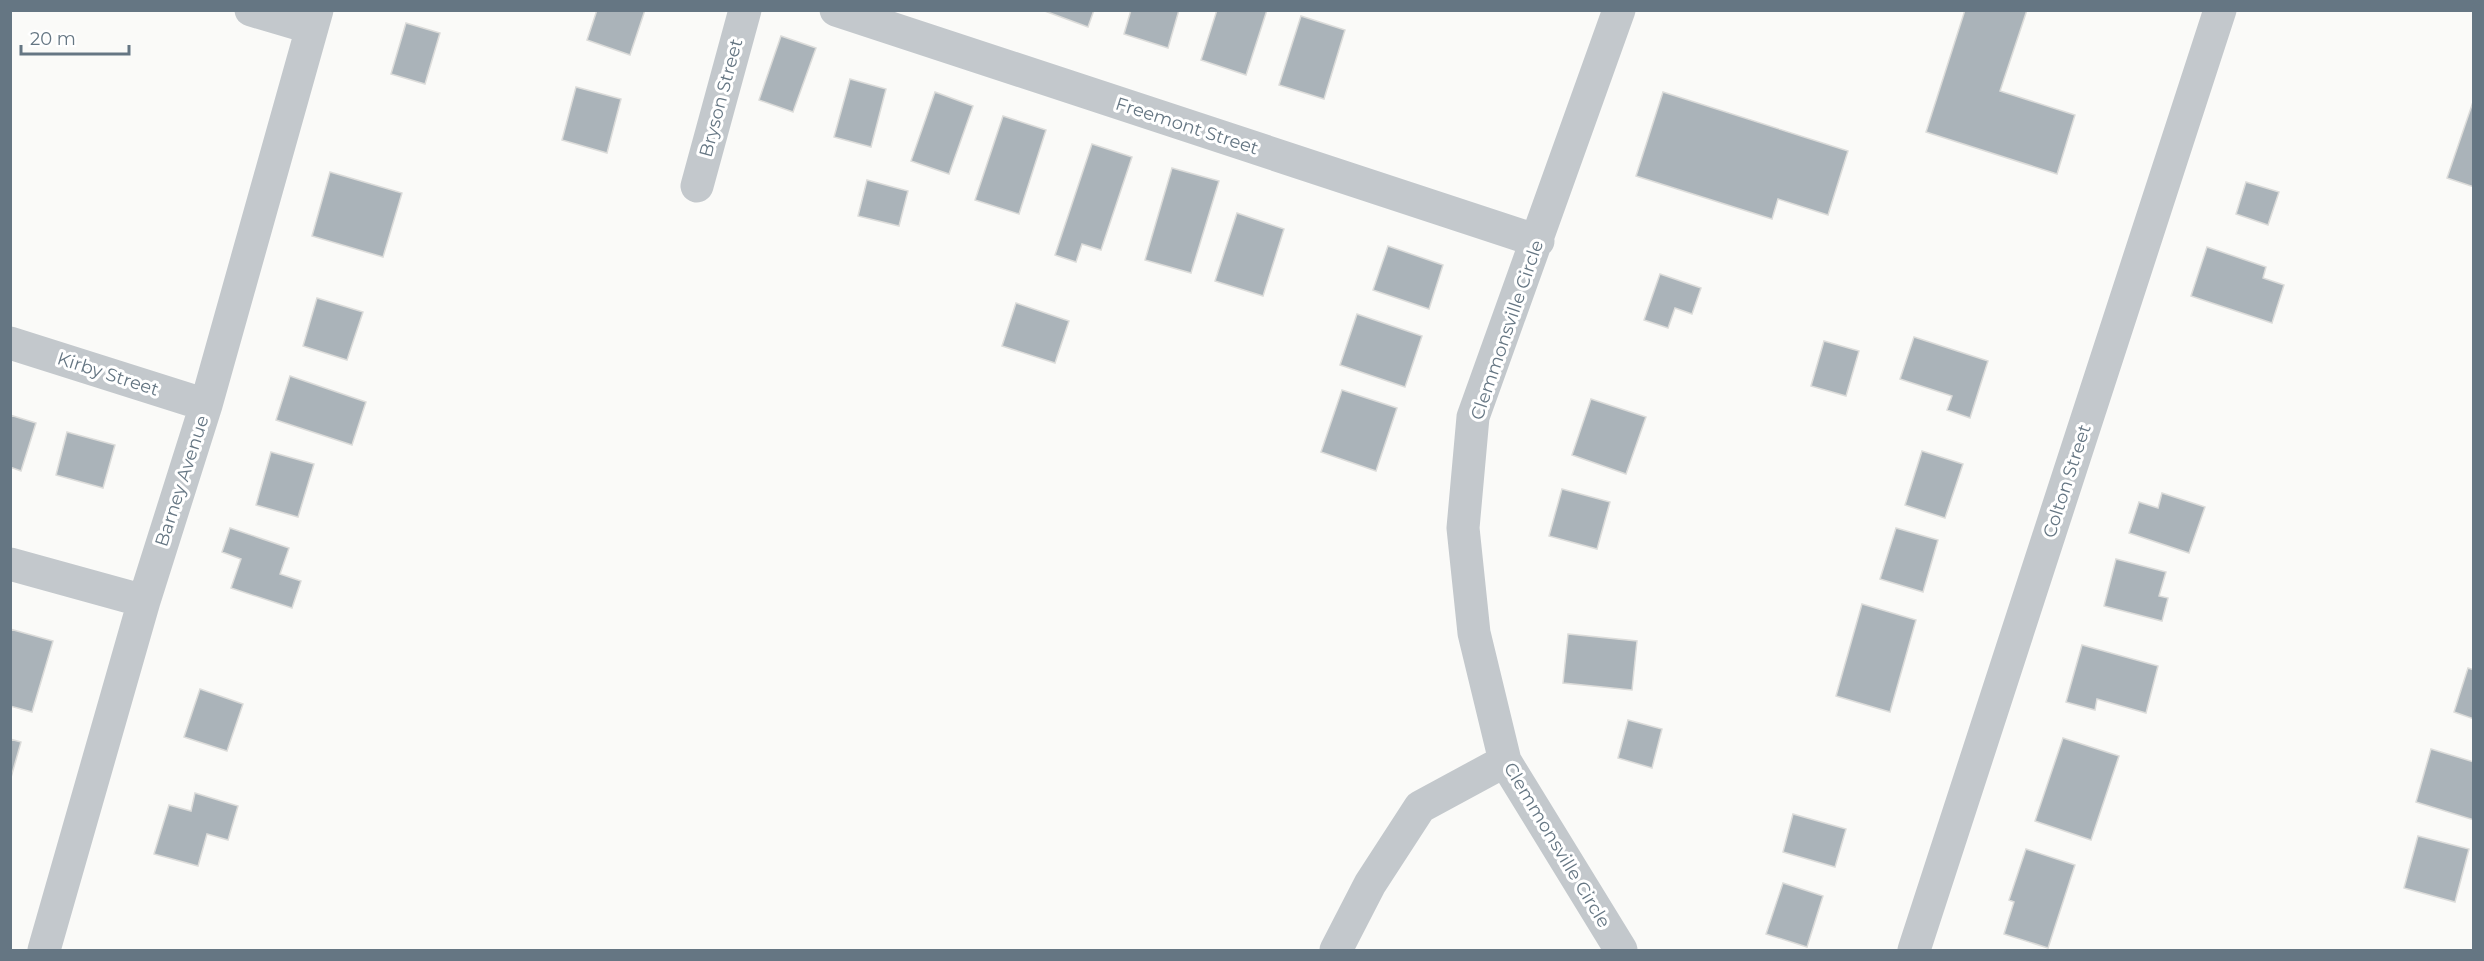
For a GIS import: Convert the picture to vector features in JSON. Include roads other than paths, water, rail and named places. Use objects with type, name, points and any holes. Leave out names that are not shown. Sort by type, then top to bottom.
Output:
[{"type":"street","points":[[251,10],[315,19]]},
{"type":"street","name":"Bryson Street","points":[[697,186],[745,10]]},
{"type":"street","name":"Freemont Street","points":[[836,10],[1538,241]]},
{"type":"street","name":"Clemmonsville Circle","points":[[1619,10],[1473,417],[1463,528],[1474,633],[1505,761],[1621,951]]},
{"type":"street","name":"Colton Street","points":[[1914,951],[2220,10]]},
{"type":"street","name":"Barney Avenue","points":[[44,951],[144,602],[206,405],[315,19]]},
{"type":"street","name":"Kirby Street","points":[[10,343],[206,405]]},
{"type":"street","points":[[10,564],[144,602]]},
{"type":"street","points":[[1336,951],[1370,884],[1420,807],[1505,761]]}]
